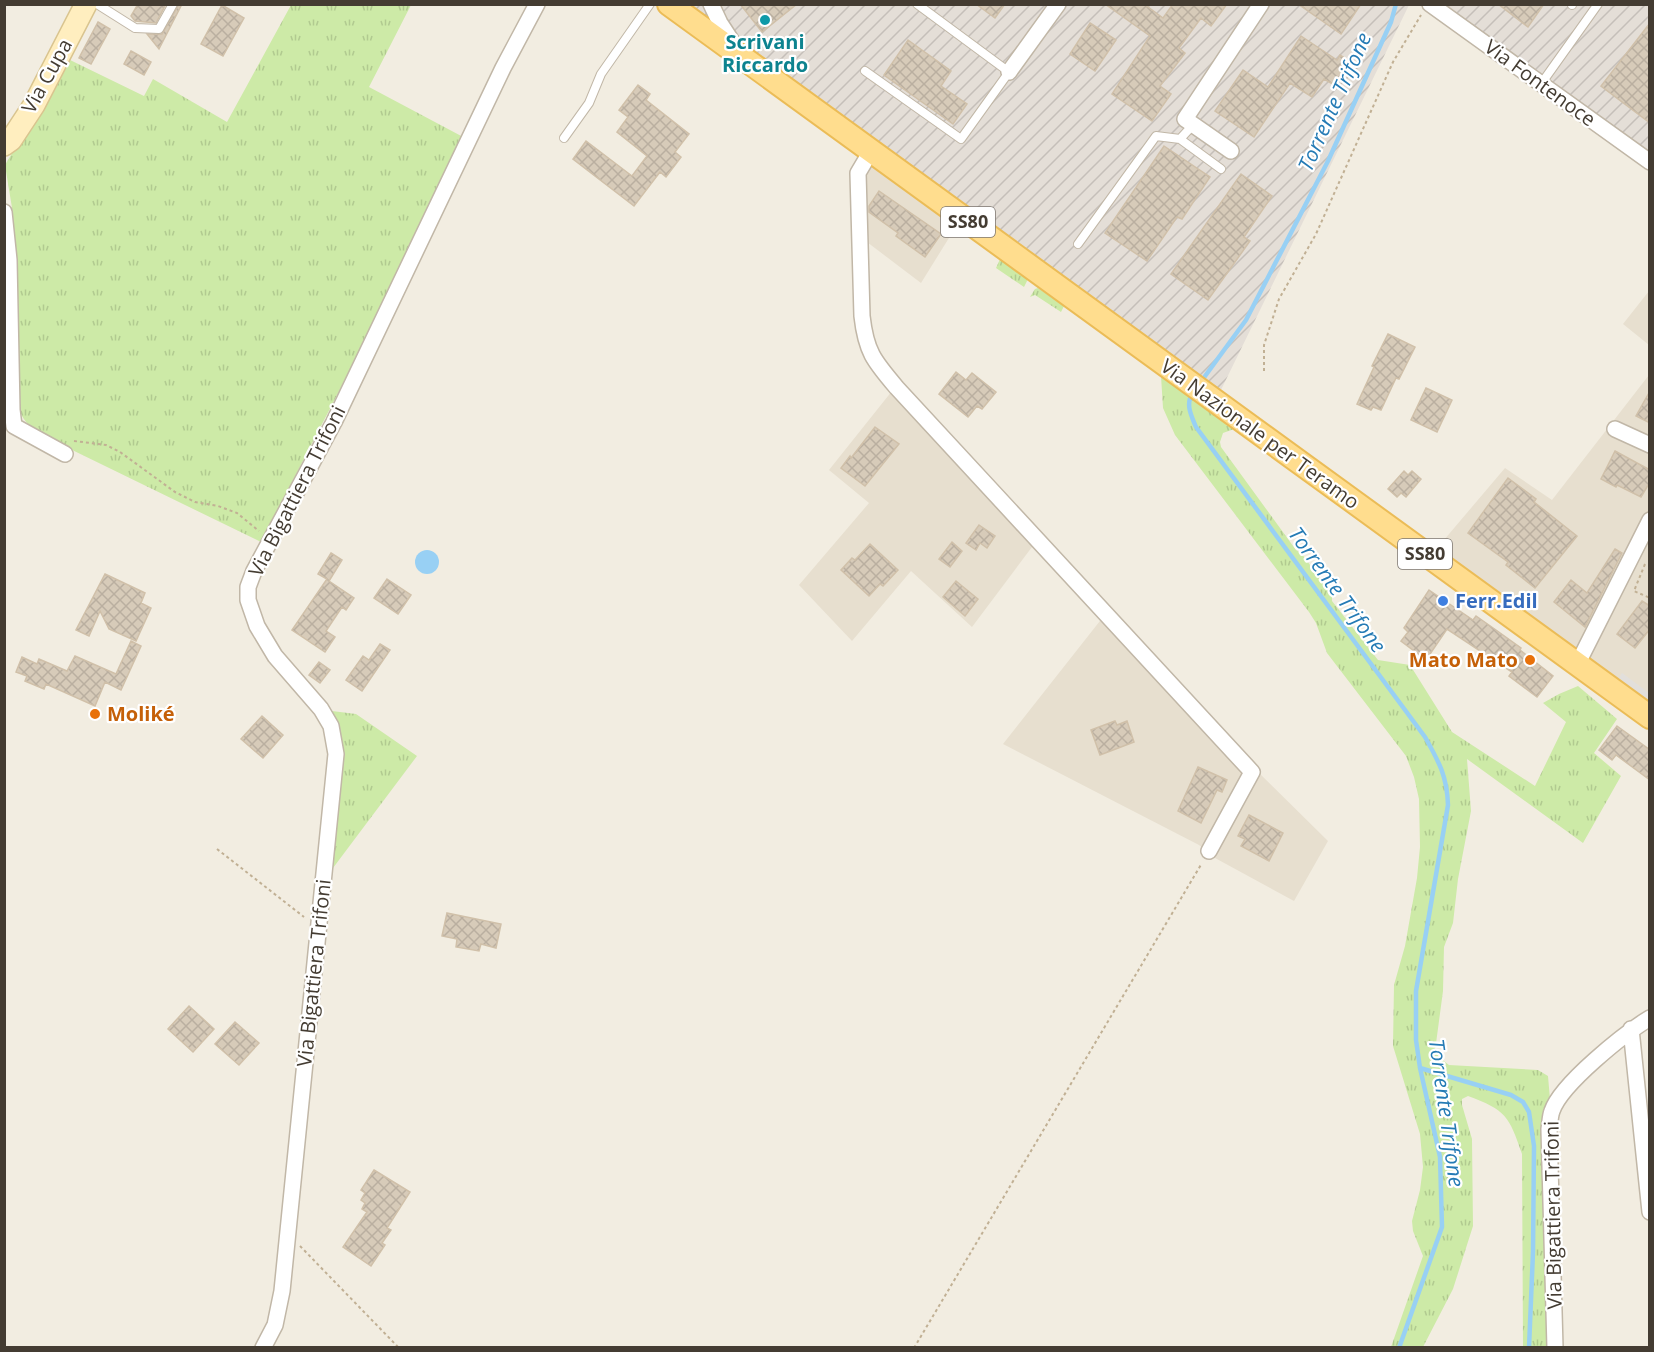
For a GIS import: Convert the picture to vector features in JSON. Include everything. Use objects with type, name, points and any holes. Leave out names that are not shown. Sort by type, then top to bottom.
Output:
[{"type":"main road","name":"Via Nazionale per Teramo","points":[[669,4],[1650,717]]},
{"type":"street","name":"Via Cupa","points":[[4,145],[11,140],[34,105],[86,4]]},
{"type":"street","name":"Via Bigattiera Trifoni","points":[[263,1347],[275,1325],[282,1291],[336,754],[331,726],[321,709],[275,656],[257,626],[248,600],[248,587],[254,571],[334,422],[502,68],[537,4]]},
{"type":"street","points":[[711,4],[720,23],[746,60]]},
{"type":"street","points":[[1009,72],[1058,4]]},
{"type":"street","points":[[1231,151],[1185,119],[1262,4]]},
{"type":"street","name":"Via Fontenoce","points":[[1426,9],[1541,84],[1650,162]]},
{"type":"street","points":[[871,151],[858,173],[862,316],[864,334],[873,358],[897,388],[1252,772],[1209,851]]},
{"type":"street","points":[[4,212],[9,260],[14,426],[65,454]]},
{"type":"street","points":[[1616,429],[1650,445]]},
{"type":"street","points":[[1577,665],[1650,520]]},
{"type":"street","name":"Via Bigattiera Trifoni","points":[[1555,1347],[1549,1129],[1551,1111],[1560,1095],[1599,1057],[1631,1029],[1650,1018]]},
{"type":"street","points":[[1631,1029],[1650,1212]]},
{"type":"lane","points":[[96,4],[135,28],[159,29],[172,4]]},
{"type":"lane","points":[[564,138],[590,104],[601,74],[650,4]]},
{"type":"lane","points":[[865,71],[961,139],[1009,72],[917,4]]},
{"type":"lane","points":[[1541,84],[1598,4]]},
{"type":"lane","points":[[1180,140],[1193,124]]},
{"type":"lane","points":[[1078,244],[1155,136],[1180,140],[1221,169]]},
{"type":"path","points":[[1264,371],[1264,345],[1279,299],[1316,234],[1393,62],[1426,9]]},
{"type":"path","points":[[49,445],[60,441],[106,445],[120,452],[175,492],[195,502],[218,506],[237,513],[270,541]]},
{"type":"path","points":[[1632,557],[1647,564],[1634,591],[1650,598]]},
{"type":"path","points":[[217,849],[319,928]]},
{"type":"path","points":[[914,1347],[1209,851]]},
{"type":"path","points":[[288,1233],[399,1347]]},
{"type":"shaded area","points":[[682,5],[1409,5],[1218,396]]},
{"type":"shaded area","points":[[1435,5],[1649,5],[1649,154]]},
{"type":"shaded area","points":[[870,160],[957,225],[921,283],[863,239],[862,174]]},
{"type":"shaded area","points":[[1649,291],[1649,345],[1623,324]]},
{"type":"shaded area","points":[[1649,375],[1649,707],[1438,547],[1505,468],[1552,500]]},
{"type":"shaded area","points":[[892,391],[1035,543],[972,627],[911,571],[852,641],[799,585],[869,503],[829,470]]},
{"type":"shaded area","points":[[1107,612],[1259,773],[1328,841],[1294,901],[1215,858],[1199,845],[1003,744]]},
{"type":"shaded area","points":[[1622,673],[1649,693],[1649,705],[1617,681]]},
{"type":"green space","points":[[291,5],[411,5],[369,87],[465,138],[397,279],[261,542],[46,437],[24,419],[20,412],[13,214],[5,165],[68,59],[144,96],[153,79],[227,122]]},
{"type":"green space","points":[[1001,257],[1029,277],[1024,287],[996,268]]},
{"type":"green space","points":[[1038,288],[1064,306],[1061,312],[1035,295],[1030,297]]},
{"type":"green space","points":[[1161,376],[1237,428],[1223,433],[1221,447],[1332,595],[1332,601],[1378,660],[1410,665],[1452,732],[1535,786],[1566,722],[1543,703],[1578,686],[1617,719],[1594,753],[1621,776],[1583,843],[1467,759],[1471,811],[1458,879],[1453,923],[1444,947],[1443,991],[1435,1051],[1440,1058],[1449,1065],[1538,1070],[1548,1076],[1551,1111],[1555,1347],[1523,1347],[1522,1154],[1504,1116],[1491,1106],[1468,1096],[1462,1099],[1462,1105],[1472,1139],[1473,1226],[1453,1289],[1423,1347],[1391,1347],[1423,1256],[1413,1231],[1412,1221],[1423,1167],[1420,1134],[1393,1046],[1394,985],[1405,946],[1420,847],[1419,799],[1414,777],[1406,756],[1327,653],[1316,623],[1309,612],[1175,435],[1163,408]]},
{"type":"green space","points":[[332,711],[356,714],[417,756],[333,868],[341,766],[340,734]]},
{"type":"water","points":[[427,550],[436,553],[439,562],[436,571],[427,574],[418,571],[415,562],[418,553]]},
{"type":"building","points":[[138,4],[166,4],[156,23],[135,21],[131,16]]},
{"type":"building","points":[[179,4],[182,4],[159,49],[147,34],[162,34]]},
{"type":"building","name":"Scrivani Riccardo","points":[[740,4],[797,4],[762,32]]},
{"type":"building","points":[[976,4],[1005,4],[995,18]]},
{"type":"building","points":[[1105,4],[1144,4],[1163,18],[1173,4],[1227,4],[1211,26],[1201,18],[1179,48],[1185,53],[1160,86],[1171,94],[1152,121],[1112,94],[1150,36]]},
{"type":"building","points":[[1298,4],[1361,4],[1341,34]]},
{"type":"building","points":[[1498,4],[1544,4],[1528,27]]},
{"type":"building","points":[[222,5],[244,18],[223,56],[201,44]]},
{"type":"building","points":[[98,22],[110,29],[91,64],[79,58]]},
{"type":"building","points":[[1090,23],[1116,40],[1095,71],[1070,54]]},
{"type":"building","points":[[1650,23],[1650,123],[1601,86]]},
{"type":"building","points":[[1301,36],[1337,60],[1340,55],[1351,62],[1336,86],[1324,79],[1312,97],[1290,83],[1254,137],[1215,111],[1243,70],[1268,87]]},
{"type":"building","points":[[908,40],[951,71],[941,86],[967,104],[953,124],[884,75]]},
{"type":"building","points":[[131,51],[151,62],[144,75],[124,64]]},
{"type":"building","points":[[638,85],[650,94],[646,100],[689,134],[675,152],[681,157],[666,177],[660,172],[634,206],[573,159],[586,141],[632,176],[647,156],[617,132],[628,117],[619,110]]},
{"type":"building","points":[[1164,146],[1210,177],[1182,219],[1177,217],[1147,261],[1105,233]]},
{"type":"building","points":[[1241,174],[1272,196],[1244,237],[1250,241],[1208,300],[1171,274]]},
{"type":"building","points":[[879,191],[941,234],[925,257],[869,212],[869,206]]},
{"type":"building","points":[[1388,334],[1415,347],[1399,379],[1396,378],[1381,410],[1373,407],[1371,410],[1357,404]]},
{"type":"building","points":[[956,372],[966,380],[972,373],[996,392],[982,409],[977,406],[968,417],[939,394]]},
{"type":"building","points":[[1426,388],[1452,400],[1437,432],[1411,420]]},
{"type":"building","points":[[1650,391],[1650,423],[1636,416]]},
{"type":"building","points":[[875,427],[899,444],[865,486],[841,468]]},
{"type":"building","points":[[1615,451],[1650,470],[1650,482],[1641,497],[1601,479]]},
{"type":"building","points":[[1404,471],[1408,475],[1412,471],[1421,479],[1406,497],[1401,493],[1397,497],[1388,489]]},
{"type":"building","points":[[1508,478],[1536,499],[1534,502],[1577,536],[1535,588],[1506,565],[1508,562],[1468,533]]},
{"type":"building","points":[[979,525],[995,536],[987,548],[980,543],[976,550],[966,543]]},
{"type":"building","points":[[952,542],[962,551],[950,567],[939,559]]},
{"type":"building","points":[[870,544],[898,570],[883,586],[880,584],[869,596],[841,570],[852,558],[855,560]]},
{"type":"building","points":[[1615,549],[1622,553],[1585,627],[1554,602],[1571,580],[1587,593]]},
{"type":"building","points":[[331,553],[342,560],[329,581],[354,598],[346,610],[342,607],[326,631],[335,637],[325,652],[292,630],[327,579],[318,574]]},
{"type":"building","points":[[105,574],[145,593],[141,603],[151,608],[136,641],[109,629],[100,611],[89,636],[76,630]]},
{"type":"building","points":[[387,579],[411,595],[398,614],[374,598]]},
{"type":"building","points":[[956,581],[978,599],[965,616],[943,597]]},
{"type":"building","points":[[1429,590],[1473,620],[1476,616],[1521,648],[1520,650],[1553,676],[1537,697],[1509,676],[1512,672],[1447,629],[1426,660],[1401,641],[1408,632],[1404,628]]},
{"type":"building","points":[[1642,601],[1650,606],[1650,629],[1635,648],[1617,634]]},
{"type":"building","points":[[131,641],[141,646],[121,690],[105,682],[95,706],[46,684],[44,689],[25,681],[27,676],[16,672],[22,657],[37,664],[39,659],[67,671],[75,656],[116,674]]},
{"type":"building","points":[[380,644],[390,650],[362,691],[346,680],[363,656],[369,660]]},
{"type":"building","points":[[319,662],[330,670],[320,683],[309,675]]},
{"type":"building","points":[[262,716],[283,735],[263,758],[241,739]]},
{"type":"building","points":[[1115,721],[1117,725],[1127,721],[1134,742],[1100,755],[1091,730]]},
{"type":"building","points":[[1617,726],[1650,750],[1650,780],[1616,755],[1612,760],[1599,750]]},
{"type":"building","points":[[1198,767],[1227,780],[1222,792],[1217,790],[1201,823],[1178,811]]},
{"type":"building","points":[[1249,815],[1283,833],[1269,861],[1241,846],[1245,839],[1238,836]]},
{"type":"building","points":[[447,913],[501,924],[496,948],[481,944],[479,951],[456,947],[457,939],[442,936]]},
{"type":"building","points":[[189,1006],[214,1029],[193,1052],[168,1029]]},
{"type":"building","points":[[235,1022],[259,1043],[239,1065],[215,1044]]},
{"type":"building","points":[[374,1170],[410,1192],[387,1228],[391,1230],[382,1243],[385,1245],[371,1266],[343,1247],[367,1212],[362,1209],[365,1203],[361,1200],[365,1193],[361,1190]]},
{"type":"waterway","name":"Torrente Trifone","points":[[1200,383],[1246,320],[1328,161],[1391,22],[1396,4]]},
{"type":"waterway","name":"Torrente Trifone","points":[[1193,392],[1189,405],[1196,427],[1425,737],[1438,762],[1446,786],[1448,805],[1416,991],[1416,1040],[1420,1068],[1440,1157],[1442,1227],[1399,1348]]},
{"type":"waterway","points":[[1420,1068],[1511,1095],[1523,1102],[1529,1112],[1534,1146],[1529,1348]]},
{"type":"place","name":"Scrivani Riccardo","points":[[765,20]]},
{"type":"place","name":"Ferr.Edil","points":[[1443,601]]},
{"type":"place","name":"Mato Mato","points":[[1530,660]]},
{"type":"place","name":"Moliké","points":[[95,714]]}]
